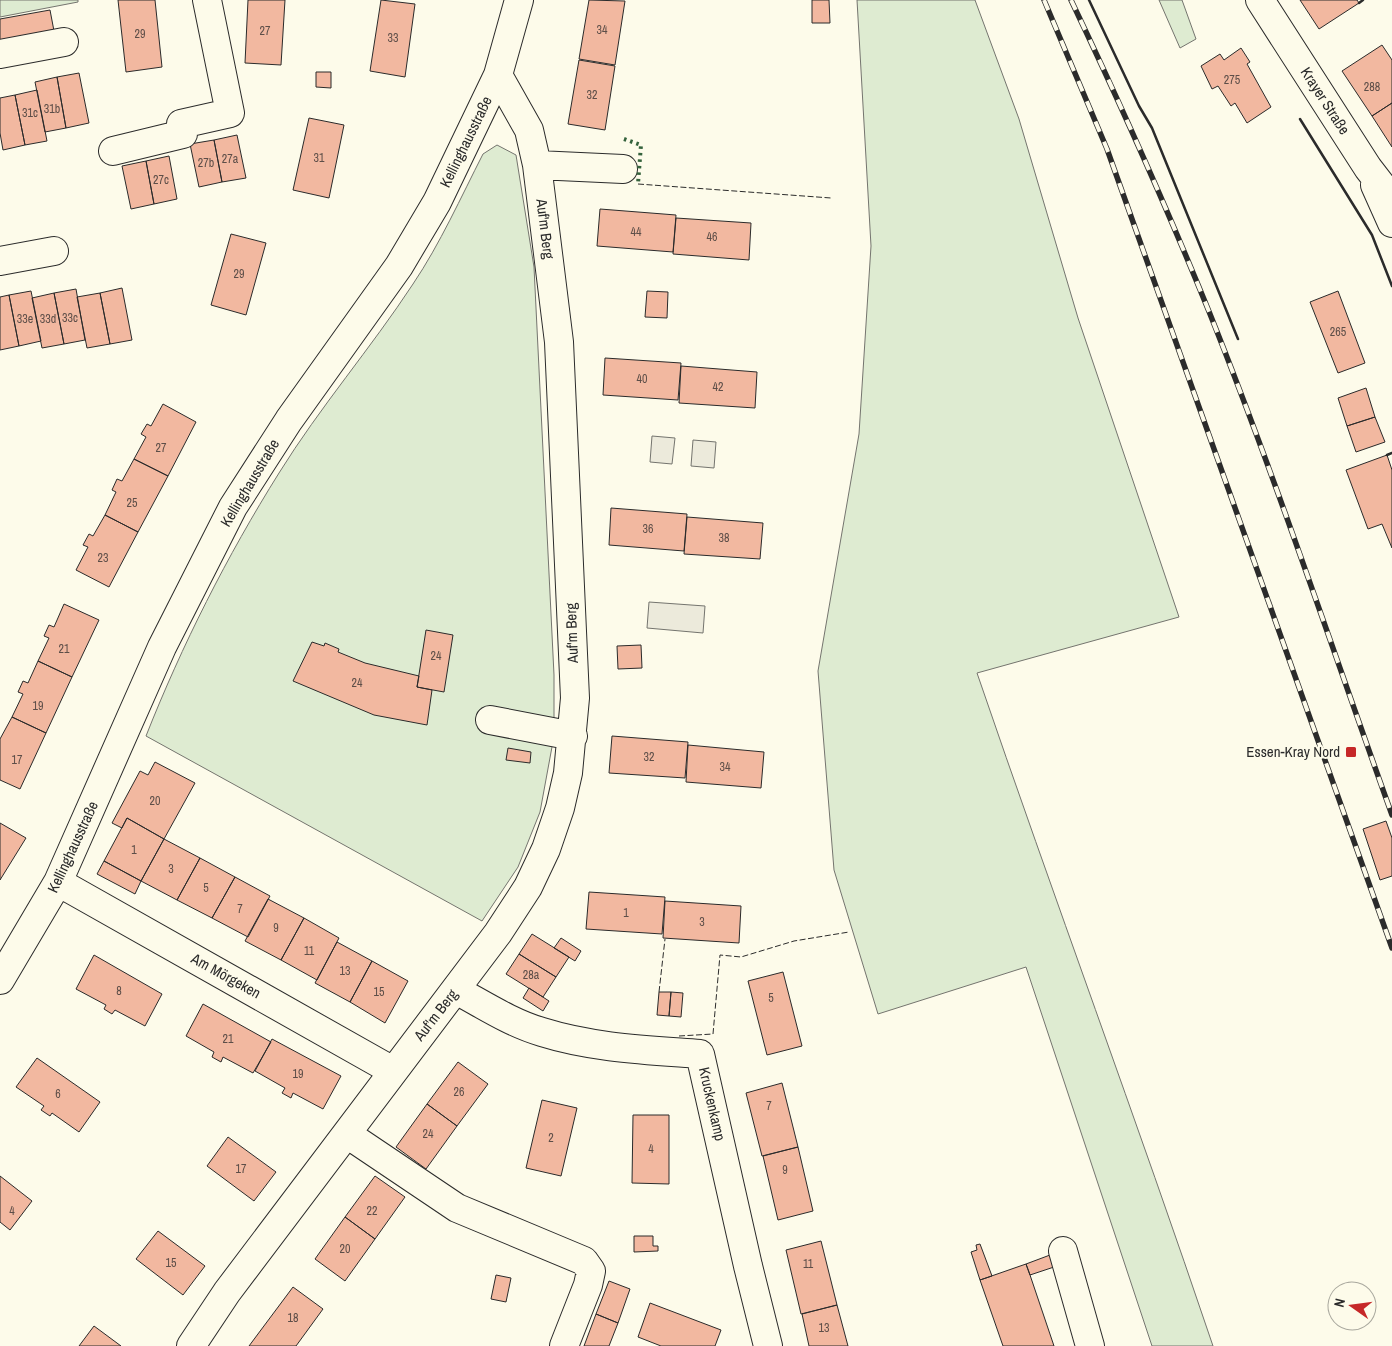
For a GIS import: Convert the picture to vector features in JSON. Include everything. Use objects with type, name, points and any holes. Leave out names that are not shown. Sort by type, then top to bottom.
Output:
[{"type":"street","points":[[113,151],[183,134],[181,124],[230,113],[207,0]]},
{"type":"street","name":"Kellinghausstraße","points":[[0,980],[58,882],[162,648],[233,507],[289,420],[399,266],[437,202],[498,75],[519,0]]},
{"type":"street","name":"Krayer Straße","points":[[1260,0],[1368,168],[1392,199]]},
{"type":"street","points":[[0,54],[64,42]]},
{"type":"street","name":"Auf'm Berg","points":[[191,1346],[227,1292],[498,933],[528,887],[546,849],[560,808],[568,773],[573,736],[575,698],[559,342],[537,165],[529,130],[498,75]]},
{"type":"street","points":[[537,165],[623,169]]},
{"type":"street","points":[[1368,168],[1392,223]]},
{"type":"street","points":[[0,261],[54,251]]},
{"type":"street","points":[[490,720],[573,736]]},
{"type":"street","name":"Am Mörgeken","points":[[58,882],[393,1071]]},
{"type":"street","name":"Kruckenkamp","points":[[456,990],[504,1017],[541,1032],[578,1041],[626,1048],[700,1054],[768,1346]]},
{"type":"street","points":[[347,1134],[457,1208],[584,1261],[591,1271],[588,1285],[564,1346]]},
{"type":"street","points":[[1063,1251],[1090,1346]]},
{"type":"green space","points":[[0,0],[78,0],[78,2],[0,17]]},
{"type":"green space","points":[[857,0],[975,0],[1019,119],[1078,318],[1179,617],[977,673],[1213,1346],[1152,1346],[1026,967],[878,1014],[834,870],[818,671],[859,434],[871,246]]},
{"type":"green space","points":[[1159,0],[1182,0],[1196,39],[1180,48]]},
{"type":"green space","points":[[497,145],[516,155],[534,267],[554,675],[554,736],[540,812],[518,867],[482,921],[146,736],[206,602],[260,504],[311,425],[397,308],[423,269],[483,154]]},
{"type":"shaded area","points":[[652,436],[675,438],[672,464],[650,462]]},
{"type":"shaded area","points":[[693,440],[716,442],[714,468],[691,466]]},
{"type":"shaded area","points":[[649,602],[705,606],[703,633],[647,628]]},
{"type":"building","points":[[118,0],[155,0],[162,67],[126,72]]},
{"type":"building","points":[[248,0],[285,0],[281,65],[245,63]]},
{"type":"building","points":[[381,0],[415,4],[405,77],[370,71]]},
{"type":"building","points":[[589,0],[625,1],[615,65],[579,59]]},
{"type":"building","points":[[812,0],[829,0],[830,23],[812,23]]},
{"type":"building","points":[[1300,0],[1357,0],[1359,3],[1319,29]]},
{"type":"building","points":[[50,10],[54,31],[0,41],[0,19]]},
{"type":"building","points":[[1382,45],[1392,60],[1392,103],[1372,116],[1342,71]]},
{"type":"building","points":[[1241,48],[1250,62],[1247,64],[1271,107],[1247,123],[1235,103],[1231,106],[1218,86],[1212,89],[1201,66],[1220,54],[1224,60]]},
{"type":"building","points":[[579,60],[615,66],[605,130],[568,124]]},
{"type":"building","points":[[316,72],[331,72],[331,88],[316,87]]},
{"type":"building","points":[[79,73],[89,123],[66,128],[57,77]]},
{"type":"building","points":[[57,77],[66,128],[45,132],[35,82]]},
{"type":"building","points":[[37,90],[47,141],[25,145],[15,95]]},
{"type":"building","points":[[15,95],[25,145],[3,150],[0,133],[0,98]]},
{"type":"building","points":[[1392,103],[1392,147],[1372,116]]},
{"type":"building","points":[[309,118],[344,125],[329,198],[293,190]]},
{"type":"building","points":[[237,135],[246,178],[222,182],[214,140]]},
{"type":"building","points":[[214,140],[222,182],[199,187],[190,144]]},
{"type":"building","points":[[169,156],[177,199],[154,204],[146,161]]},
{"type":"building","points":[[146,161],[154,204],[131,209],[122,166]]},
{"type":"building","points":[[600,209],[676,215],[673,252],[597,246]]},
{"type":"building","points":[[676,218],[751,223],[749,260],[673,254]]},
{"type":"building","points":[[231,234],[266,243],[246,315],[211,305]]},
{"type":"building","points":[[122,288],[132,340],[110,344],[100,293]]},
{"type":"building","points":[[76,289],[85,340],[64,344],[54,293]]},
{"type":"building","points":[[31,291],[41,341],[19,346],[9,295]]},
{"type":"building","points":[[647,291],[668,292],[667,318],[645,317]]},
{"type":"building","points":[[1338,291],[1365,363],[1338,373],[1310,302]]},
{"type":"building","points":[[54,293],[64,344],[42,348],[32,298]]},
{"type":"building","points":[[100,293],[110,344],[87,348],[77,297]]},
{"type":"building","points":[[9,295],[19,346],[0,350],[0,297]]},
{"type":"building","points":[[605,358],[681,363],[678,400],[603,395]]},
{"type":"building","points":[[681,366],[757,372],[755,408],[679,403]]},
{"type":"building","points":[[1366,388],[1375,417],[1347,426],[1338,398]]},
{"type":"building","points":[[163,404],[196,422],[168,476],[134,459],[146,437],[141,434],[147,424],[151,426]]},
{"type":"building","points":[[1375,417],[1385,442],[1356,452],[1347,426]]},
{"type":"building","points":[[1387,455],[1392,470],[1392,548],[1382,524],[1368,529],[1346,470]]},
{"type":"building","points":[[134,459],[168,476],[138,532],[105,515],[116,492],[112,490],[117,479],[122,481]]},
{"type":"building","points":[[611,508],[687,514],[684,551],[609,545]]},
{"type":"building","points":[[105,515],[138,532],[109,587],[76,570],[88,547],[83,545],[89,534],[93,536]]},
{"type":"building","points":[[687,517],[763,523],[760,559],[684,554]]},
{"type":"building","points":[[64,604],[99,620],[72,677],[38,661],[49,638],[44,636],[49,625],[54,627]]},
{"type":"building","points":[[426,630],[453,635],[444,692],[417,687]]},
{"type":"building","points":[[312,642],[324,646],[325,643],[339,649],[338,652],[365,663],[419,676],[417,687],[432,690],[427,725],[374,715],[293,681]]},
{"type":"building","points":[[641,645],[642,668],[618,669],[617,646]]},
{"type":"building","points":[[38,661],[72,677],[46,733],[12,717],[23,694],[18,692],[23,681],[28,683]]},
{"type":"building","points":[[12,717],[46,733],[20,789],[0,780],[0,739]]},
{"type":"building","points":[[612,736],[688,742],[685,778],[609,773]]},
{"type":"building","points":[[688,745],[764,752],[761,788],[686,782]]},
{"type":"building","points":[[508,748],[531,752],[530,763],[506,760]]},
{"type":"building","points":[[155,762],[195,783],[164,839],[127,818],[122,828],[112,823],[140,771],[148,775]]},
{"type":"building","points":[[127,818],[164,839],[141,881],[104,861]]},
{"type":"building","points":[[1386,821],[1392,838],[1392,876],[1380,880],[1363,829]]},
{"type":"building","points":[[0,823],[26,838],[0,880]]},
{"type":"building","points":[[164,839],[200,858],[177,900],[141,881]]},
{"type":"building","points":[[200,858],[235,877],[212,918],[177,900]]},
{"type":"building","points":[[104,861],[141,881],[135,894],[97,874]]},
{"type":"building","points":[[235,877],[270,896],[248,937],[212,918]]},
{"type":"building","points":[[589,892],[665,897],[662,934],[586,929]]},
{"type":"building","points":[[268,899],[304,918],[281,960],[245,941]]},
{"type":"building","points":[[665,901],[741,906],[739,943],[663,938]]},
{"type":"building","points":[[304,918],[339,938],[317,980],[281,960]]},
{"type":"building","points":[[532,934],[569,957],[556,977],[519,954]]},
{"type":"building","points":[[561,938],[581,951],[575,961],[554,948]]},
{"type":"building","points":[[337,942],[372,961],[350,1002],[315,983]]},
{"type":"building","points":[[519,954],[556,977],[543,997],[506,974]]},
{"type":"building","points":[[94,955],[162,994],[145,1026],[115,1010],[112,1014],[104,1009],[106,1005],[76,989]]},
{"type":"building","points":[[372,961],[408,981],[385,1023],[350,1002]]},
{"type":"building","points":[[783,972],[802,1046],[767,1055],[748,981]]},
{"type":"building","points":[[529,988],[549,1001],[543,1011],[523,998]]},
{"type":"building","points":[[659,992],[671,992],[669,1016],[657,1015]]},
{"type":"building","points":[[671,992],[683,993],[681,1017],[669,1016]]},
{"type":"building","points":[[203,1004],[271,1042],[253,1073],[223,1057],[221,1062],[212,1057],[214,1052],[186,1036]]},
{"type":"building","points":[[272,1039],[341,1076],[323,1109],[293,1093],[291,1098],[282,1093],[285,1088],[255,1071]]},
{"type":"building","points":[[37,1058],[100,1102],[79,1132],[52,1113],[50,1116],[41,1110],[44,1106],[16,1087]]},
{"type":"building","points":[[458,1062],[488,1084],[457,1126],[427,1104]]},
{"type":"building","points":[[782,1083],[798,1147],[762,1156],[746,1093]]},
{"type":"building","points":[[542,1100],[577,1108],[561,1176],[526,1168]]},
{"type":"building","points":[[427,1104],[457,1126],[426,1169],[396,1147]]},
{"type":"building","points":[[633,1115],[669,1115],[669,1184],[632,1183]]},
{"type":"building","points":[[228,1137],[276,1172],[254,1201],[207,1166]]},
{"type":"building","points":[[798,1147],[813,1211],[778,1220],[763,1156]]},
{"type":"building","points":[[0,1176],[32,1201],[10,1230],[0,1222]]},
{"type":"building","points":[[375,1176],[405,1197],[375,1239],[345,1217]]},
{"type":"building","points":[[345,1217],[375,1239],[345,1281],[315,1259]]},
{"type":"building","points":[[158,1231],[205,1266],[183,1295],[136,1259]]},
{"type":"building","points":[[634,1236],[653,1236],[653,1246],[658,1246],[658,1251],[634,1252]]},
{"type":"building","points":[[821,1241],[837,1305],[801,1314],[786,1250]]},
{"type":"building","points":[[980,1244],[992,1276],[980,1280],[971,1252],[977,1250],[976,1245]]},
{"type":"building","points":[[1050,1255],[1054,1267],[1030,1275],[1026,1264]]},
{"type":"building","points":[[1026,1264],[1054,1346],[1003,1346],[980,1280]]},
{"type":"building","points":[[496,1275],[511,1278],[506,1302],[491,1299]]},
{"type":"building","points":[[609,1281],[630,1289],[618,1323],[596,1314]]},
{"type":"building","points":[[293,1287],[323,1309],[296,1346],[249,1346]]},
{"type":"building","points":[[650,1303],[721,1330],[715,1346],[661,1346],[638,1337]]},
{"type":"building","points":[[837,1305],[848,1346],[809,1346],[802,1314]]},
{"type":"building","points":[[596,1314],[618,1323],[609,1346],[584,1346]]},
{"type":"building","points":[[94,1326],[121,1346],[79,1346]]},
{"type":"railway","points":[[1044,0],[1107,149],[1392,948]]},
{"type":"railway","points":[[1071,0],[1143,156],[1210,314],[1281,501],[1392,815]]},
{"type":"hedge","points":[[624,139],[641,145],[638,184]]},
{"type":"fence","points":[[638,184],[831,198]]},
{"type":"fence","points":[[679,1036],[713,1034],[720,955],[741,957],[794,941],[849,932]]},
{"type":"fence","points":[[659,992],[665,939]]},
{"type":"wall","points":[[1089,0],[1139,106],[1152,128],[1238,339]]},
{"type":"wall","points":[[1359,3],[1363,0]]},
{"type":"wall","points":[[1300,119],[1372,235],[1392,286]]},
{"type":"wall","points":[[1387,455],[1392,453]]},
{"type":"place","name":"Essen-Kray Nord","points":[[1351,752]]}]
